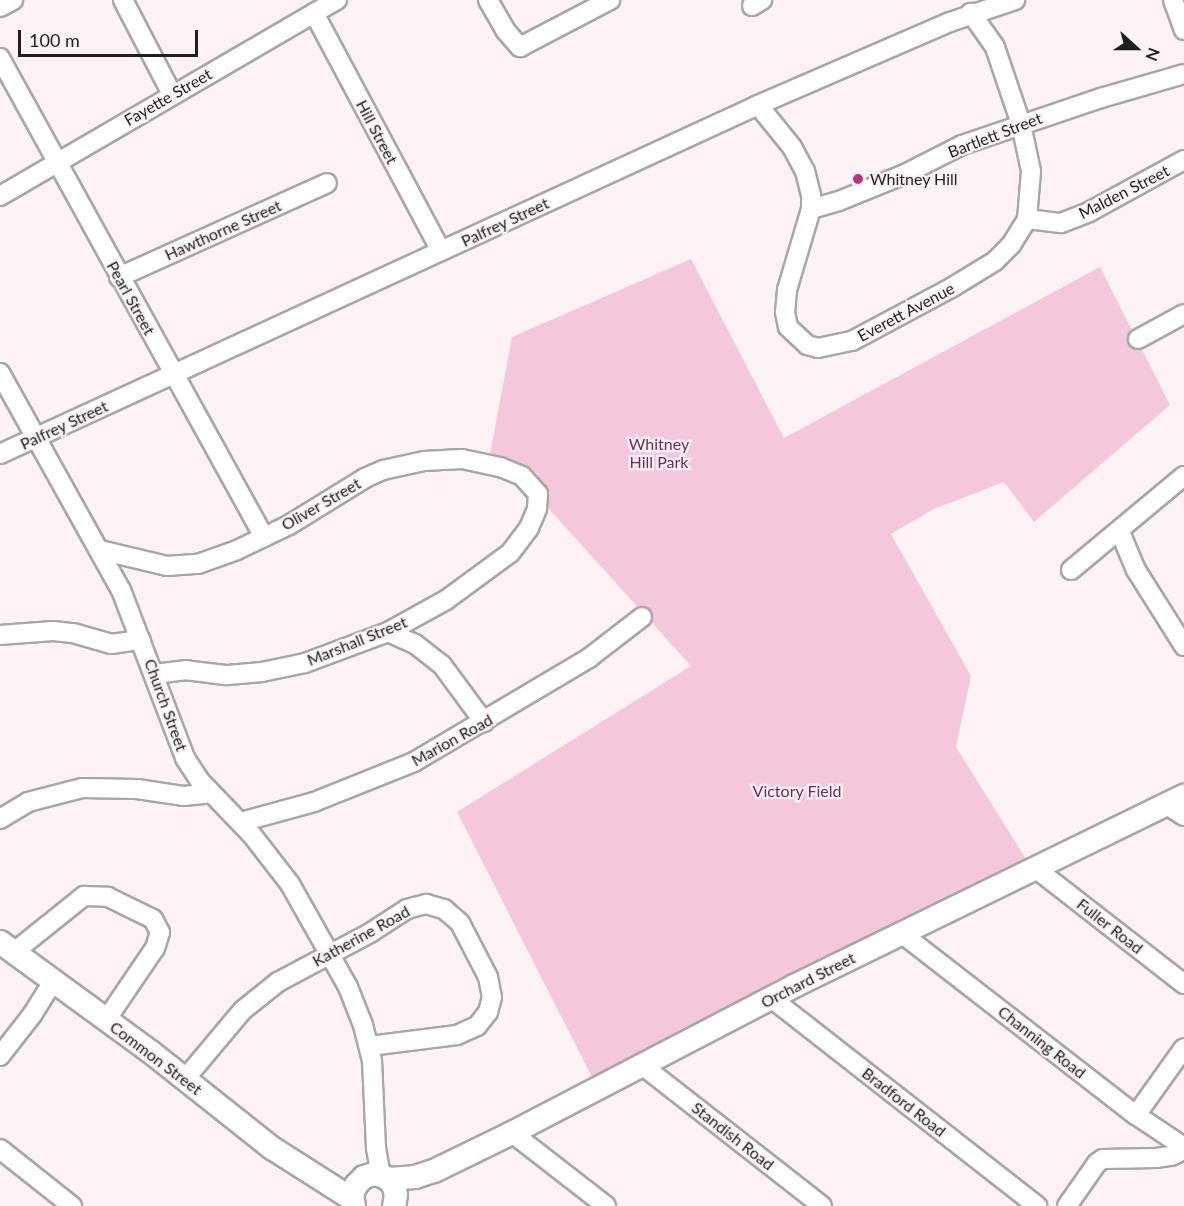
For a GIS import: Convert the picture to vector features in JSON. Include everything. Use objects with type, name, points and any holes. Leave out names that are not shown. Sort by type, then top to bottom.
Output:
[{"type":"main road","name":"Orchard Street","points":[[361,1190],[434,1171],[513,1133],[901,933],[1035,868],[1178,806]]},
{"type":"main road","name":"Common Street","points":[[7,947],[185,1079],[272,1148],[312,1173],[361,1190]]},
{"type":"main road","name":"Orchard Street","points":[[395,1205],[434,1171]]},
{"type":"main road","points":[[361,1190],[394,1188],[395,1205]]},
{"type":"street","points":[[0,7],[13,0]]},
{"type":"street","points":[[123,0],[172,94]]},
{"type":"street","name":"Fayette Street","points":[[0,196],[337,0]]},
{"type":"street","points":[[488,0],[506,30],[520,47],[610,0]]},
{"type":"street","name":"Palfrey Street","points":[[0,454],[758,105],[971,13],[1015,0]]},
{"type":"street","points":[[1173,0],[1184,30]]},
{"type":"street","name":"Hill Street","points":[[314,13],[441,251]]},
{"type":"street","name":"Everett Avenue","points":[[758,105],[780,128],[805,171],[811,195],[811,208],[787,290],[785,312],[788,327],[796,337],[818,348],[852,341],[951,288],[995,261],[1011,245],[1027,219],[1031,171],[1022,124],[995,47],[971,13]]},
{"type":"street","name":"Pearl Street","points":[[0,58],[264,537]]},
{"type":"street","name":"Bartlett Street","points":[[811,208],[839,201],[905,174],[962,145],[1184,74]]},
{"type":"street","name":"Malden Street","points":[[1027,219],[1061,223],[1089,212],[1184,160]]},
{"type":"street","name":"Hawthorne Street","points":[[119,277],[327,183]]},
{"type":"street","points":[[1138,339],[1184,314]]},
{"type":"street","name":"Church Street","points":[[0,373],[121,590],[178,744],[192,771],[241,822],[290,884],[330,952],[356,1005],[369,1046],[376,1091],[377,1162],[361,1190]]},
{"type":"street","name":"Oliver Street","points":[[100,550],[150,564],[183,567],[216,559],[308,514],[365,478],[383,470],[424,461],[462,459],[500,466],[522,476],[538,494]]},
{"type":"street","points":[[1071,570],[1120,532],[1184,476]]},
{"type":"street","name":"Marshall Street","points":[[154,674],[187,670],[225,675],[262,672],[305,663],[388,632],[446,600],[510,553],[529,528],[537,509],[538,494]]},
{"type":"street","points":[[1120,532],[1136,570],[1184,646]]},
{"type":"street","name":"Marion Road","points":[[241,822],[314,802],[397,770],[484,722],[589,658],[642,617]]},
{"type":"street","points":[[0,635],[53,631],[111,644],[141,640]]},
{"type":"street","points":[[388,632],[416,644],[442,665],[484,722]]},
{"type":"street","points":[[0,819],[28,802],[82,788],[137,789],[184,796],[211,793]]},
{"type":"street","name":"Fuller Road","points":[[1035,868],[1184,984]]},
{"type":"street","points":[[7,947],[84,896],[108,897],[153,919],[160,932],[155,948],[106,1020]]},
{"type":"street","name":"Katherine Road","points":[[185,1079],[243,1010],[278,982],[330,952],[370,933],[407,909],[426,904],[435,905],[453,915],[460,923],[488,977],[491,1005],[477,1026],[457,1035],[369,1046]]},
{"type":"street","name":"Channing Road","points":[[901,933],[1136,1115],[1184,1148]]},
{"type":"street","points":[[0,1056],[32,1015],[53,982]]},
{"type":"street","name":"Bradford Road","points":[[771,998],[1037,1206]]},
{"type":"street","points":[[1136,1115],[1184,1048]]},
{"type":"street","name":"Standish Road","points":[[643,1066],[822,1206]]},
{"type":"street","points":[[513,1133],[606,1206]]},
{"type":"street","points":[[1067,1206],[1097,1163],[1103,1159],[1171,1156],[1184,1148]]},
{"type":"street","points":[[0,1149],[72,1206]]},
{"type":"green space","points":[[691,259],[784,438],[1100,267],[1170,405],[1034,522],[1004,482],[934,509],[891,534],[971,676],[956,747],[1026,859],[855,942],[593,1079],[457,812],[691,666],[548,508],[546,489],[537,474],[525,465],[490,454],[512,337]]},
{"type":"place","name":"Whitney Hill","points":[[858,179]]},
{"type":"park label","name":"Whitney Hill Park","points":[[659,453]]},
{"type":"park label","name":"Victory Field","points":[[797,791]]}]
